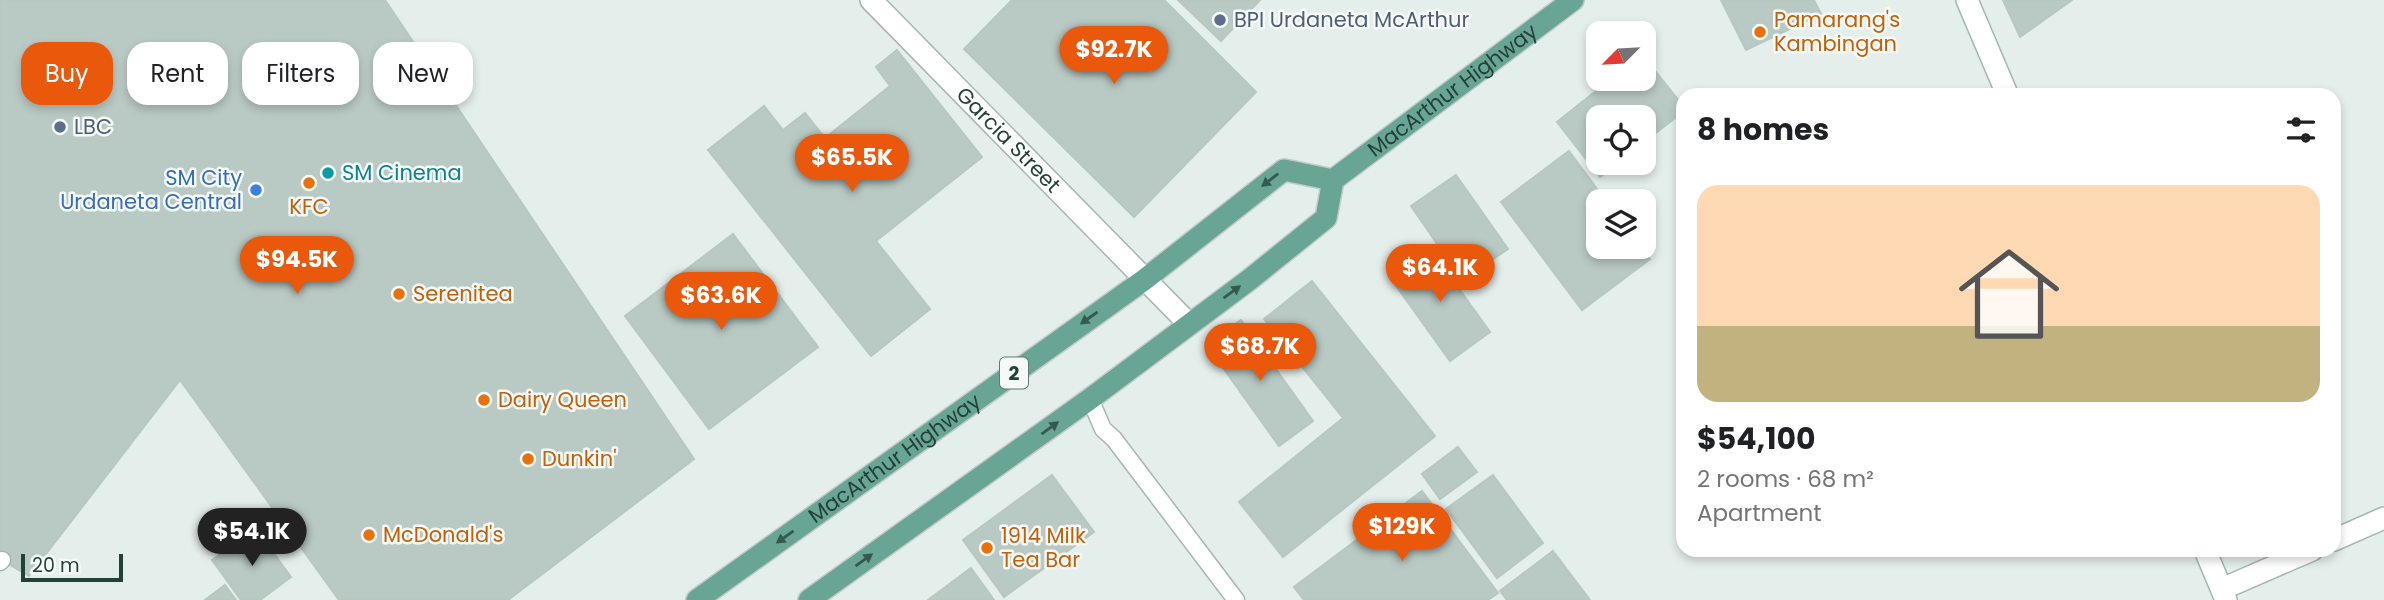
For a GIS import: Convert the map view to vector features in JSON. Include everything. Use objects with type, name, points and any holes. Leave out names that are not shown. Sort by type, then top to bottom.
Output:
[{"type":"main road","name":"MacArthur Highway","points":[[697,600],[1143,280],[1283,170],[1334,180],[1573,0]]},
{"type":"main road","points":[[809,600],[1090,399],[1249,280],[1326,218],[1334,180]]},
{"type":"street","name":"Garcia Street","points":[[871,0],[1189,324]]},
{"type":"street","points":[[1967,0],[2004,88]]},
{"type":"street","points":[[2341,537],[2384,518]]},
{"type":"street","points":[[2208,557],[2224,595],[2298,557]]},
{"type":"lane","points":[[1090,399],[1103,429],[1114,439],[1236,600]]},
{"type":"building","name":"SM City Urdaneta Central","points":[[0,0],[385,0],[413,42],[373,42],[373,105],[456,105],[694,459],[508,600],[339,600],[180,380],[29,576],[0,559]]},
{"type":"building","points":[[1012,0],[1164,0],[1256,92],[1134,217],[964,49]]},
{"type":"building","name":"BPI Urdaneta McArthur","points":[[1178,0],[1260,0],[1221,41]]},
{"type":"building","name":"Pamarang's Kambingan","points":[[1721,0],[1814,0],[1821,14],[1746,50]]},
{"type":"building","points":[[2003,0],[2072,0],[2020,37]]},
{"type":"building","points":[[897,50],[982,157],[876,241],[930,309],[871,356],[708,150],[764,106],[783,130],[805,113],[825,138],[890,86],[876,67]]},
{"type":"building","points":[[1656,72],[1676,97],[1676,117],[1656,133],[1656,105],[1586,105],[1586,159],[1557,122],[1596,91],[1656,91]]},
{"type":"building","points":[[1569,151],[1597,189],[1586,189],[1586,259],[1650,259],[1582,310],[1501,202]]},
{"type":"building","points":[[1456,175],[1508,249],[1462,280],[1411,206]]},
{"type":"building","points":[[733,234],[818,347],[709,429],[625,316]]},
{"type":"building","points":[[1429,247],[1490,332],[1450,361],[1389,276]]},
{"type":"building","points":[[1312,281],[1435,436],[1283,557],[1239,502],[1343,418],[1264,319]]},
{"type":"building","points":[[1241,320],[1313,421],[1279,446],[1206,344]]},
{"type":"building","points":[[1458,447],[1477,472],[1440,499],[1422,474]]},
{"type":"building","points":[[1052,475],[1094,532],[1004,597],[963,540]]},
{"type":"building","points":[[1493,475],[1543,543],[1497,578],[1446,509]]},
{"type":"building","points":[[1422,491],[1498,593],[1488,600],[1304,600],[1294,587]]},
{"type":"building","points":[[256,529],[291,577],[260,600],[241,600],[212,560]]},
{"type":"building","points":[[1553,551],[1590,600],[1507,600],[1500,591]]},
{"type":"building","points":[[971,568],[994,600],[928,600]]},
{"type":"building","points":[[225,585],[236,600],[205,600]]},
{"type":"place","name":"BPI Urdaneta McArthur","points":[[1220,20]]},
{"type":"place","name":"Pamarang's Kambingan","points":[[1760,32]]},
{"type":"place","name":"LBC","points":[[60,127]]},
{"type":"place","name":"SM Cinema","points":[[328,173]]},
{"type":"place","name":"KFC","points":[[309,183]]},
{"type":"place","name":"SM City Urdaneta Central","points":[[256,190]]},
{"type":"place","name":"Serenitea","points":[[399,294]]},
{"type":"place","name":"Dairy Queen","points":[[484,400]]},
{"type":"place","name":"Dunkin'","points":[[528,459]]},
{"type":"place","name":"McDonald's","points":[[369,535]]},
{"type":"place","name":"1914 Milk Tea Bar","points":[[987,548]]}]
